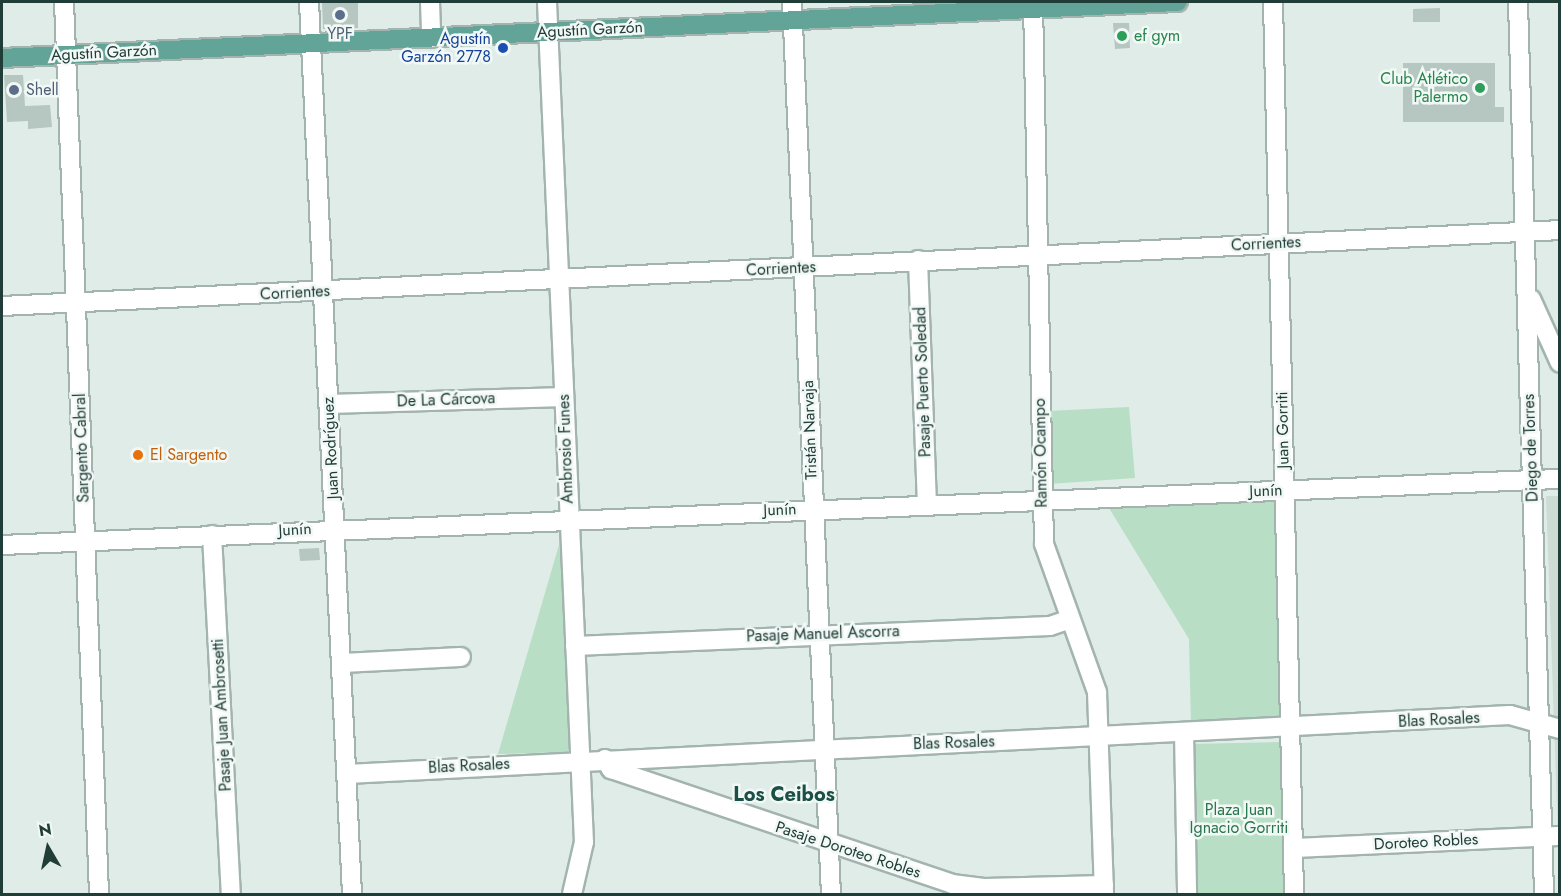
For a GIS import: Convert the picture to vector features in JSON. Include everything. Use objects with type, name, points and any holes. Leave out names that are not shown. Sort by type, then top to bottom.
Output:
[{"type":"main road","name":"Agustín Garzón","points":[[2,58],[793,20],[1033,5],[1178,2]]},
{"type":"street","name":"Sargento Cabral","points":[[64,2],[99,894]]},
{"type":"street","name":"Juan Rodríguez","points":[[309,2],[352,894]]},
{"type":"street","points":[[430,2],[431,38]]},
{"type":"street","name":"Ambrosio Funes","points":[[547,2],[583,858],[572,894]]},
{"type":"street","name":"Tristán Narvaja","points":[[792,2],[831,894]]},
{"type":"street","name":"Juan Gorriti","points":[[1273,2],[1294,894]]},
{"type":"street","name":"Diego de Torres","points":[[1518,2],[1539,722],[1551,836],[1544,894]]},
{"type":"street","name":"Ramón Ocampo","points":[[1033,5],[1039,256],[1041,500],[1046,556],[1095,679],[1100,737],[1104,890]]},
{"type":"street","name":"Corrientes","points":[[2,306],[1560,230]]},
{"type":"street","name":"Pasaje Puerto Soledad","points":[[918,261],[927,504]]},
{"type":"street","points":[[1527,289],[1560,363]]},
{"type":"street","name":"De La Cárcova","points":[[329,404],[564,397]]},
{"type":"street","name":"Junín","points":[[2,545],[335,528],[1560,480]]},
{"type":"street","name":"Pasaje Juan Ambrosetti","points":[[212,535],[231,894]]},
{"type":"street","name":"Pasaje Manuel Ascorra","points":[[575,646],[818,633],[1050,626],[1070,619]]},
{"type":"street","points":[[342,663],[461,657]]},
{"type":"street","name":"Blas Rosales","points":[[347,774],[580,760],[1290,728],[1510,715],[1560,729]]},
{"type":"street","points":[[1184,733],[1187,894]]},
{"type":"street","name":"Pasaje Doroteo Robles","points":[[605,759],[611,769],[829,844],[967,887],[1104,890]]},
{"type":"street","name":"Doroteo Robles","points":[[1293,848],[1551,836]]},
{"type":"shaded area","points":[[1546,496],[1560,496],[1559,865]]},
{"type":"green space","points":[[1129,407],[1135,478],[1049,484],[1048,411]]},
{"type":"green space","points":[[1275,501],[1281,722],[1191,725],[1189,639],[1109,508]]},
{"type":"green space","points":[[561,538],[572,746],[567,752],[498,754]]},
{"type":"green space","name":"Plaza Juan Ignacio Gorriti","points":[[1282,742],[1284,894],[1197,894],[1192,744]]},
{"type":"building","name":"YPF","points":[[322,2],[358,2],[358,28],[323,29]]},
{"type":"building","points":[[1440,8],[1440,22],[1413,22],[1413,9]]},
{"type":"building","name":"ef gym","points":[[1113,23],[1129,23],[1130,48],[1115,49]]},
{"type":"building","points":[[1403,63],[1495,63],[1495,107],[1504,107],[1504,122],[1403,122]]},
{"type":"building","name":"Shell","points":[[4,75],[23,75],[25,106],[50,105],[52,127],[28,129],[28,121],[7,122]]},
{"type":"building","points":[[319,548],[320,560],[300,561],[299,549]]},
{"type":"place","name":"YPF","points":[[340,15]]},
{"type":"place","name":"ef gym","points":[[1122,36]]},
{"type":"place","name":"Agustín Garzón 2778","points":[[503,48]]},
{"type":"place","name":"Club Atlético Palermo","points":[[1480,88]]},
{"type":"place","name":"Shell","points":[[14,90]]},
{"type":"place","name":"El Sargento","points":[[138,455]]},
{"type":"district","name":"Los Ceibos","points":[[784,794]]}]
